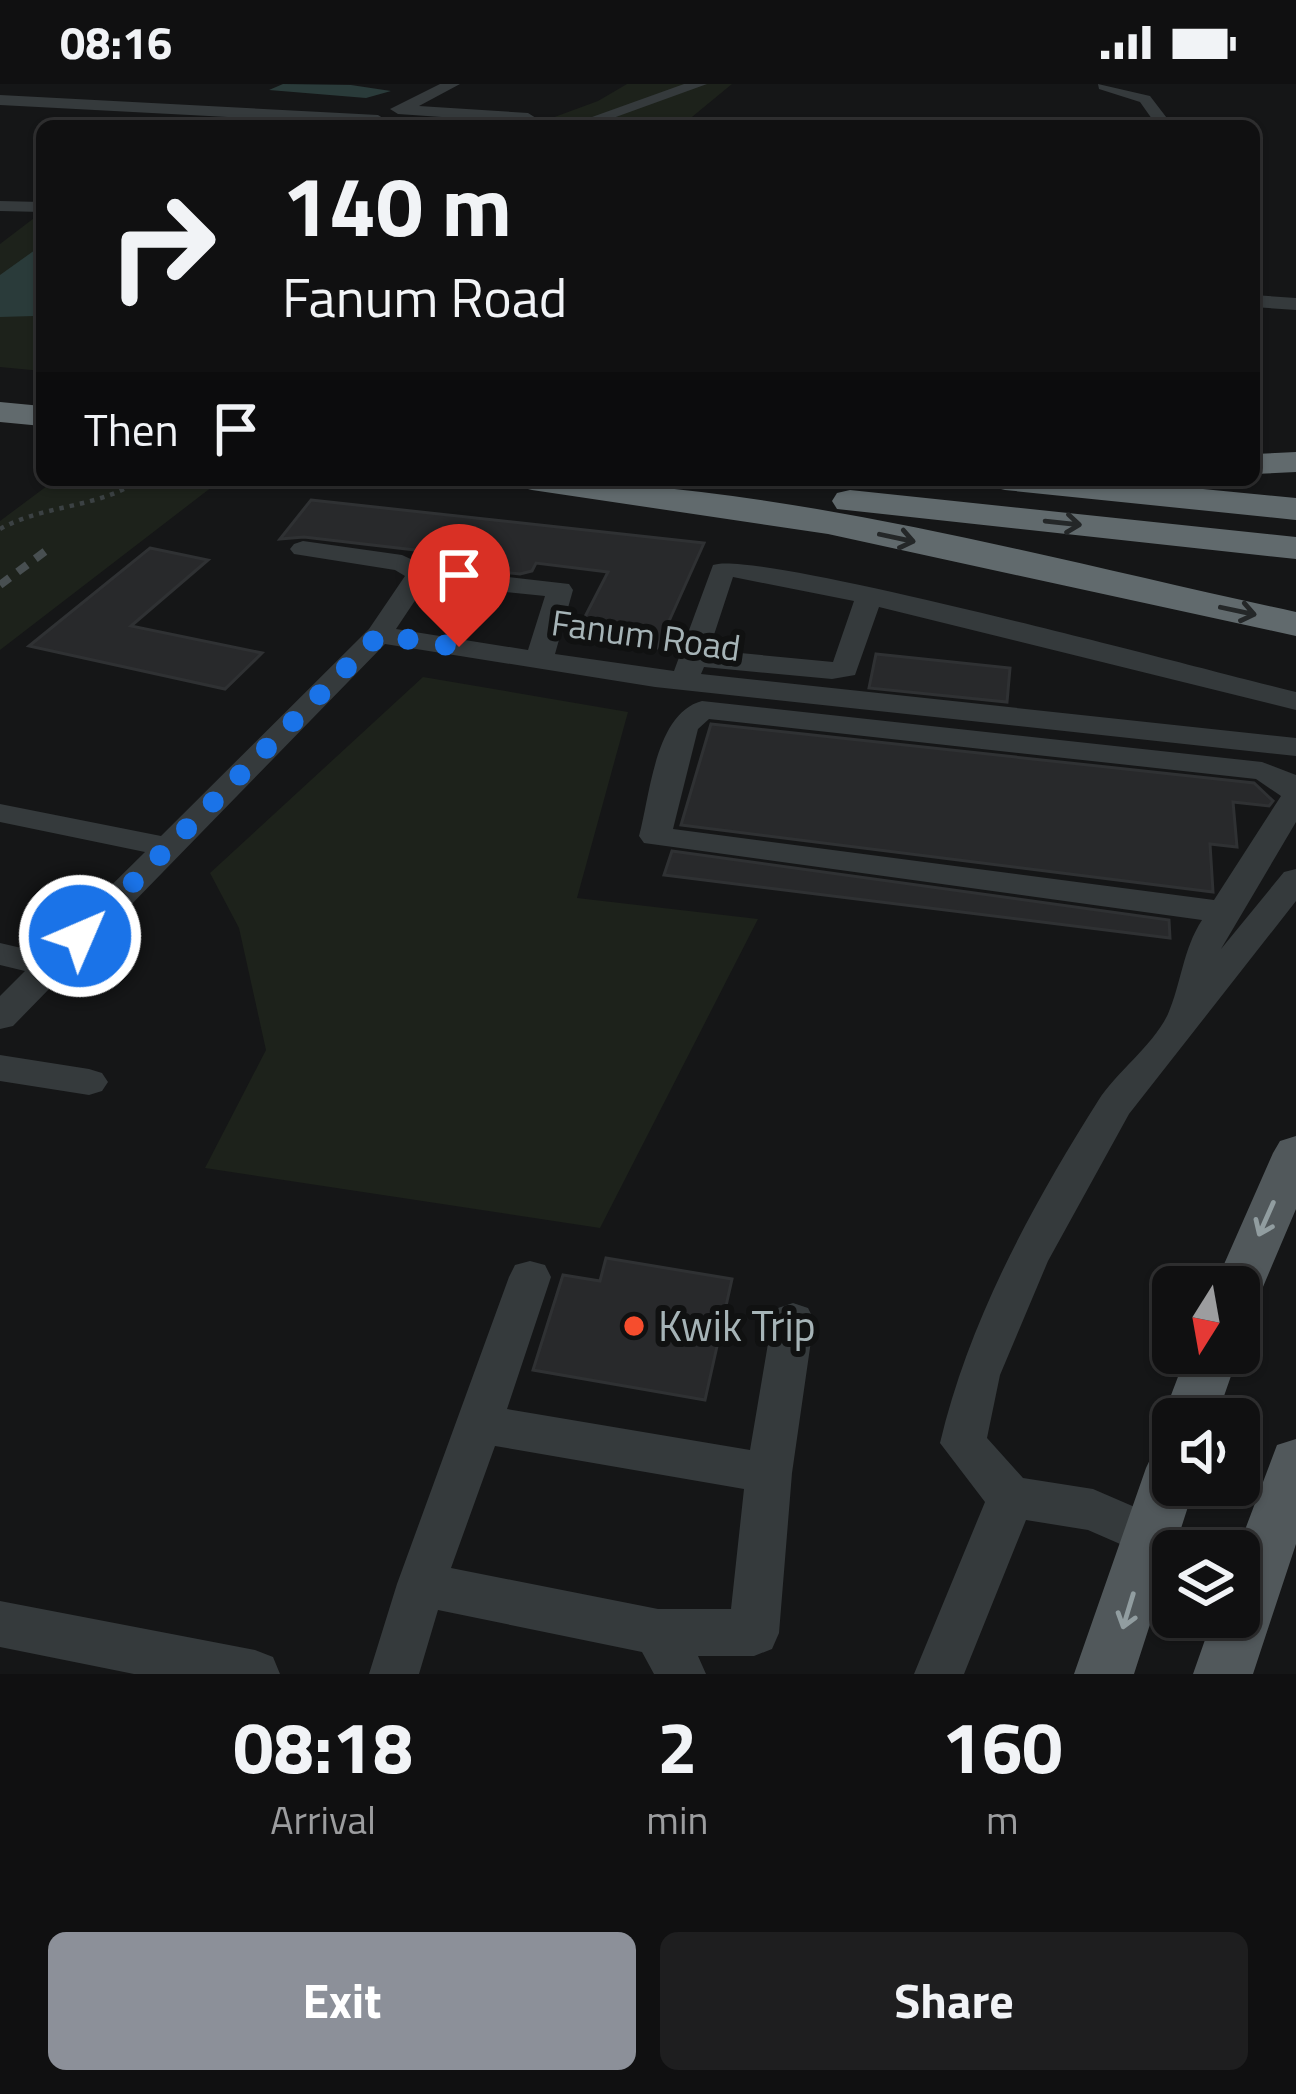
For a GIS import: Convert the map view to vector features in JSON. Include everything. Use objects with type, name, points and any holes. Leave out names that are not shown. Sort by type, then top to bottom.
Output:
[{"type":"highway","points":[[0,381],[36,384]]},
{"type":"highway","points":[[0,412],[36,415]]},
{"type":"highway","points":[[1260,464],[1296,462]]},
{"type":"highway","points":[[573,486],[828,523],[1296,624]]},
{"type":"highway","points":[[711,486],[1296,548]]},
{"type":"highway","points":[[1064,486],[1296,509]]},
{"type":"main road","points":[[1247,1266],[1296,1153]]},
{"type":"main road","points":[[1223,1674],[1296,1462]]},
{"type":"main road","points":[[1104,1674],[1160,1506]]},
{"type":"street","points":[[379,120],[452,84]]},
{"type":"street","points":[[593,120],[699,84]]},
{"type":"street","points":[[618,120],[723,84]]},
{"type":"street","points":[[1104,86],[1145,99],[1161,120]]},
{"type":"street","points":[[0,100],[325,120]]},
{"type":"street","points":[[398,109],[528,118]]},
{"type":"street","points":[[0,206],[36,207]]},
{"type":"street","points":[[0,216],[36,217]]},
{"type":"street","points":[[1260,296],[1296,304]]},
{"type":"street","points":[[303,549],[402,563],[423,575]]},
{"type":"street","points":[[868,599],[845,669],[688,669],[722,571],[728,568],[868,599],[1296,701]]},
{"type":"street","points":[[0,1017],[379,635],[416,577],[560,590],[539,660]]},
{"type":"street","name":"Fanum Road","points":[[379,635],[539,660],[688,669],[1296,748]]},
{"type":"street","points":[[1184,1019],[1198,956],[1296,796],[1285,781],[1262,771],[702,710],[684,726],[655,836],[1222,912]]},
{"type":"street","points":[[0,813],[169,847]]},
{"type":"street","points":[[1150,1536],[1093,1510],[1010,1497],[963,1443],[978,1375],[1028,1260],[1114,1106],[1296,879]]},
{"type":"street","points":[[0,954],[50,966]]},
{"type":"street","points":[[0,1068],[89,1082]]},
{"type":"street","points":[[394,1674],[421,1584],[530,1277]]},
{"type":"street","points":[[421,1584],[670,1653],[754,1633],[769,1473],[793,1320]]},
{"type":"street","points":[[479,1424],[769,1473]]},
{"type":"street","points":[[939,1674],[1010,1497]]},
{"type":"street","points":[[0,1624],[255,1674]]},
{"type":"path","points":[[0,529],[20,518],[115,500],[132,486]]},
{"type":"shaded area","points":[[283,84],[391,91],[366,98],[269,90]]},
{"type":"shaded area","points":[[627,84],[732,84],[688,120],[546,120],[598,101]]},
{"type":"shaded area","points":[[36,217],[36,370],[0,367],[0,244]]},
{"type":"shaded area","points":[[36,249],[36,315],[0,317],[0,275]]},
{"type":"shaded area","points":[[47,486],[213,486],[0,650],[0,521]]},
{"type":"shaded area","points":[[423,677],[628,712],[577,898],[758,919],[600,1228],[205,1168],[266,1050],[239,928],[210,873]]},
{"type":"building","points":[[311,500],[704,543],[657,648],[574,638],[608,572],[536,563],[532,571],[520,574],[448,566],[432,552],[304,537],[280,539]]},
{"type":"building","points":[[150,548],[208,560],[131,626],[262,653],[225,689],[29,646]]},
{"type":"building","points":[[876,654],[1010,668],[1007,702],[869,688]]},
{"type":"building","points":[[711,724],[1254,783],[1273,801],[1269,806],[1233,802],[1237,847],[1210,844],[1213,892],[681,825]]},
{"type":"building","points":[[672,851],[1169,920],[1170,938],[664,875]]},
{"type":"building","name":"Kwik Trip","points":[[606,1258],[732,1279],[705,1400],[533,1370],[563,1275],[600,1281]]},
{"type":"railway","points":[[0,585],[51,547]]},
{"type":"place","name":"Kwik Trip","points":[[634,1326]]},
{"type":"route","points":[[80,936],[379,635],[459,647]]}]
